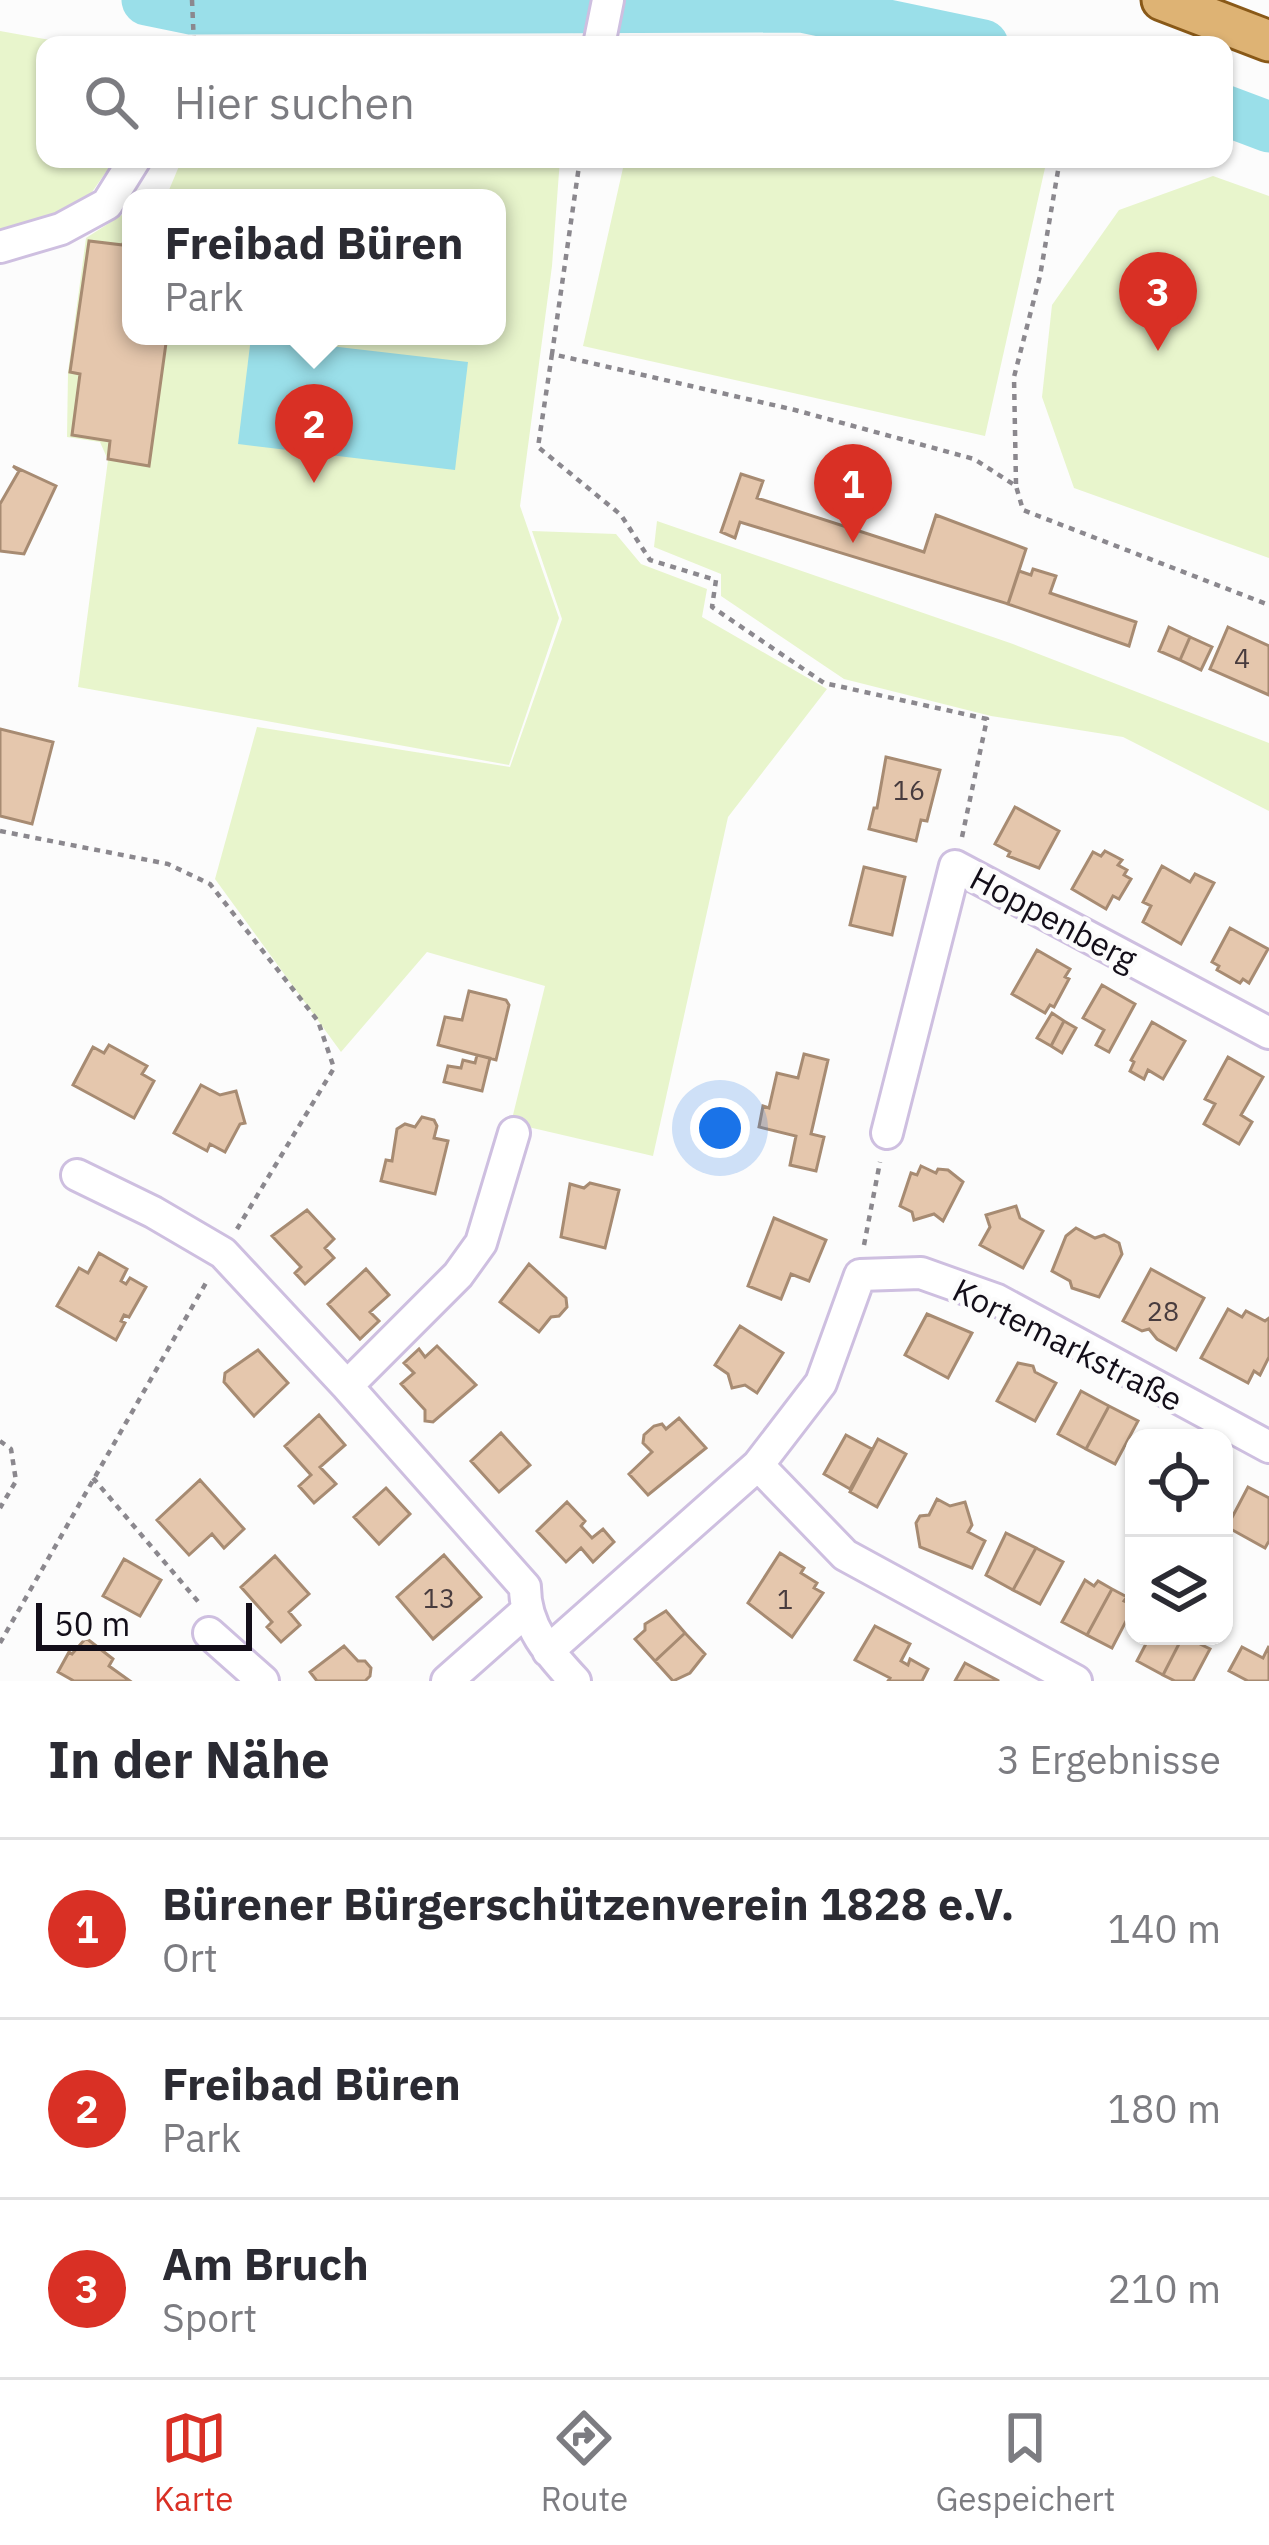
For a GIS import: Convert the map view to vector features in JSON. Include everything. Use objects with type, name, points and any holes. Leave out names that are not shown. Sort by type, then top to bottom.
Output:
[{"type":"main road","points":[[1162,0],[1269,41]]},
{"type":"street","points":[[600,36],[608,0]]},
{"type":"street","points":[[0,247],[62,230],[107,204],[129,168]]},
{"type":"street","name":"Hoppenberg","points":[[887,1133],[955,866],[1269,1033]]},
{"type":"street","points":[[347,1386],[458,1275],[481,1243],[514,1133]]},
{"type":"street","points":[[77,1174],[223,1253],[525,1587],[525,1612],[548,1651],[575,1681]]},
{"type":"street","name":"Kortemarkstraße","points":[[860,1275],[921,1273],[997,1300],[1269,1447]]},
{"type":"street","points":[[548,1651],[758,1465],[821,1383],[860,1275]]},
{"type":"street","points":[[758,1465],[845,1556],[1076,1681]]},
{"type":"street","points":[[448,1681],[525,1612]]},
{"type":"street","points":[[209,1634],[263,1681]]},
{"type":"path","points":[[191,0],[193,36]]},
{"type":"path","points":[[579,168],[538,447],[621,515],[650,560],[716,580],[712,607],[824,683],[987,719],[964,829]]},
{"type":"path","points":[[1058,168],[1040,276],[1015,377],[1016,486],[1023,510],[1269,605]]},
{"type":"path","points":[[552,355],[795,410],[974,459],[1016,486]]},
{"type":"path","points":[[0,832],[168,864],[210,884],[318,1021],[334,1068],[0,1643]]},
{"type":"path","points":[[860,1275],[868,1208],[887,1133]]},
{"type":"path","points":[[0,1442],[11,1449],[16,1481],[0,1508]]},
{"type":"path","points":[[93,1478],[201,1605],[209,1634]]},
{"type":"green space","points":[[0,31],[36,37],[36,168],[109,168],[83,205],[0,233]]},
{"type":"green space","points":[[178,168],[559,168],[552,266],[520,506],[559,618],[509,765],[78,687],[108,460],[100,442],[67,437],[68,372],[86,238],[122,215],[122,345],[506,345],[506,189],[169,189]]},
{"type":"green space","points":[[623,168],[1045,168],[985,436],[583,346]]},
{"type":"green space","points":[[1213,176],[1269,196],[1269,558],[1074,488],[1042,397],[1052,305],[1119,210]]},
{"type":"green space","points":[[657,521],[1013,644],[1269,743],[1269,811],[1123,737],[991,716],[844,679],[721,596],[721,574],[654,547]]},
{"type":"green space","points":[[532,531],[616,534],[641,564],[707,589],[702,617],[827,689],[728,817],[653,1156],[511,1123],[545,986],[427,952],[341,1052],[215,879],[257,727],[510,767],[562,619]]},
{"type":"water","points":[[250,345],[320,345],[468,362],[455,470],[238,444]]},
{"type":"building","points":[[89,241],[122,245],[122,345],[166,345],[149,466],[108,459],[110,441],[72,435],[80,374],[70,372]]},
{"type":"building","points":[[13,466],[56,486],[24,554],[0,551],[0,504],[19,471]]},
{"type":"building","points":[[741,474],[763,481],[757,498],[924,552],[936,515],[1026,549],[1008,604],[740,522],[735,538],[721,532]]},
{"type":"building","points":[[1033,569],[1056,576],[1050,593],[1136,622],[1129,646],[1008,604],[1019,571],[1031,575]]},
{"type":"building","points":[[1169,627],[1190,637],[1180,660],[1159,651]]},
{"type":"building","points":[[1228,627],[1269,646],[1269,695],[1210,669]]},
{"type":"building","points":[[1190,637],[1212,647],[1201,670],[1180,660]]},
{"type":"building","points":[[0,729],[53,742],[32,824],[0,816]]},
{"type":"building","points":[[886,757],[940,770],[927,821],[921,820],[916,841],[869,829]]},
{"type":"building","points":[[1015,807],[1059,831],[1039,868],[1008,856],[1010,852],[995,844]]},
{"type":"building","points":[[1105,851],[1122,860],[1118,865],[1131,879],[1106,909],[1072,889],[1093,852],[1101,856]]},
{"type":"building","points":[[1162,866],[1190,882],[1195,874],[1214,883],[1181,944],[1143,922],[1151,906],[1143,902]]},
{"type":"building","points":[[864,867],[905,877],[892,935],[850,925]]},
{"type":"building","points":[[1230,928],[1268,949],[1249,983],[1217,970],[1219,966],[1212,962]]},
{"type":"building","points":[[1037,950],[1070,969],[1054,1007],[1050,1005],[1045,1013],[1012,994]]},
{"type":"building","points":[[1102,985],[1135,1004],[1109,1052],[1096,1045],[1104,1030],[1083,1018]]},
{"type":"building","points":[[469,991],[506,1000],[509,1005],[496,1060],[438,1045],[445,1017],[462,1020]]},
{"type":"building","points":[[1052,1013],[1064,1021],[1051,1046],[1037,1038]]},
{"type":"building","points":[[1064,1021],[1076,1028],[1062,1053],[1051,1046]]},
{"type":"building","points":[[1152,1022],[1185,1041],[1163,1079],[1148,1070],[1144,1079],[1130,1071]]},
{"type":"building","points":[[109,1045],[147,1066],[142,1074],[154,1081],[134,1118],[73,1085],[93,1047],[104,1053]]},
{"type":"building","points":[[804,1054],[828,1060],[811,1134],[824,1137],[816,1171],[790,1165],[796,1136],[759,1127],[777,1073],[798,1078]]},
{"type":"building","points":[[477,1055],[490,1058],[482,1091],[444,1082],[448,1066],[461,1068],[463,1060],[475,1063]]},
{"type":"building","points":[[1228,1057],[1263,1077],[1241,1115],[1252,1122],[1239,1144],[1204,1124],[1215,1104],[1205,1099]]},
{"type":"building","points":[[201,1085],[220,1095],[236,1091],[245,1123],[225,1152],[210,1144],[207,1151],[174,1133]]},
{"type":"building","points":[[422,1117],[434,1120],[434,1138],[448,1141],[435,1194],[381,1181],[386,1160],[392,1161],[397,1129],[405,1124],[415,1127]]},
{"type":"building","points":[[921,1166],[936,1173],[948,1170],[963,1182],[943,1221],[934,1214],[914,1220],[912,1212],[900,1206],[911,1173],[917,1175]]},
{"type":"building","points":[[590,1183],[619,1190],[605,1248],[561,1237],[570,1184],[584,1188]]},
{"type":"building","points":[[1016,1206],[1020,1218],[1043,1231],[1023,1268],[980,1245],[990,1227],[986,1215]]},
{"type":"building","points":[[307,1210],[334,1239],[325,1248],[334,1258],[305,1284],[295,1273],[301,1267],[272,1236]]},
{"type":"building","points":[[774,1218],[826,1240],[809,1281],[791,1274],[781,1299],[748,1286]]},
{"type":"building","points":[[1076,1228],[1119,1243],[1122,1254],[1099,1297],[1072,1288],[1070,1281],[1052,1271],[1066,1236]]},
{"type":"building","points":[[99,1253],[127,1269],[121,1281],[126,1284],[130,1278],[146,1287],[129,1317],[124,1315],[116,1340],[57,1306],[79,1268],[88,1273]]},
{"type":"building","points":[[529,1264],[566,1298],[567,1307],[539,1332],[500,1302]]},
{"type":"building","points":[[366,1269],[389,1295],[370,1312],[379,1321],[360,1339],[328,1304]]},
{"type":"building","points":[[1151,1269],[1204,1298],[1176,1350],[1149,1329],[1142,1331],[1123,1321]]},
{"type":"building","points":[[1228,1309],[1242,1317],[1246,1311],[1265,1321],[1269,1318],[1269,1357],[1260,1375],[1254,1371],[1248,1383],[1201,1358]]},
{"type":"building","points":[[927,1314],[972,1333],[948,1378],[905,1355]]},
{"type":"building","points":[[740,1326],[783,1353],[757,1393],[745,1385],[732,1388],[728,1374],[715,1365]]},
{"type":"building","points":[[437,1346],[476,1385],[433,1422],[425,1421],[425,1410],[401,1384],[414,1373],[404,1363],[419,1349],[425,1357]]},
{"type":"building","points":[[258,1350],[288,1383],[254,1416],[224,1382],[225,1373]]},
{"type":"building","points":[[1018,1363],[1033,1366],[1035,1372],[1056,1383],[1035,1421],[997,1401]]},
{"type":"building","points":[[1081,1391],[1109,1406],[1086,1449],[1058,1434]]},
{"type":"building","points":[[1109,1406],[1138,1421],[1134,1429],[1125,1429],[1125,1445],[1115,1464],[1086,1449]]},
{"type":"building","points":[[319,1415],[345,1445],[320,1467],[336,1484],[314,1503],[299,1486],[311,1475],[285,1446]]},
{"type":"building","points":[[679,1418],[706,1448],[648,1495],[629,1474],[652,1452],[643,1443],[644,1435],[654,1426],[662,1424],[666,1429]]},
{"type":"building","points":[[501,1433],[530,1465],[499,1492],[471,1461]]},
{"type":"building","points":[[846,1435],[872,1449],[850,1489],[824,1474]]},
{"type":"building","points":[[878,1439],[906,1454],[877,1507],[850,1492]]},
{"type":"building","points":[[200,1480],[244,1529],[224,1548],[212,1534],[189,1555],[157,1520]]},
{"type":"building","points":[[1248,1487],[1269,1498],[1265,1548],[1233,1530],[1233,1516]]},
{"type":"building","points":[[386,1488],[410,1514],[379,1544],[354,1517]]},
{"type":"building","points":[[937,1499],[950,1506],[965,1502],[972,1525],[968,1532],[985,1541],[972,1568],[920,1547],[916,1523],[920,1516],[929,1515]]},
{"type":"building","points":[[567,1502],[585,1521],[581,1526],[592,1538],[603,1529],[614,1542],[593,1562],[581,1548],[566,1562],[537,1531]]},
{"type":"building","points":[[1006,1533],[1036,1548],[1013,1590],[986,1575]]},
{"type":"building","points":[[1036,1548],[1063,1562],[1040,1604],[1013,1590]]},
{"type":"building","points":[[780,1553],[804,1568],[801,1573],[823,1593],[792,1637],[748,1603]]},
{"type":"building","points":[[444,1555],[481,1597],[433,1639],[397,1597]]},
{"type":"building","points":[[275,1556],[309,1594],[289,1612],[300,1625],[281,1642],[267,1627],[272,1622],[241,1587]]},
{"type":"building","points":[[124,1559],[161,1580],[140,1616],[103,1596]]},
{"type":"building","points":[[1085,1580],[1112,1589],[1087,1635],[1062,1622]]},
{"type":"building","points":[[1112,1589],[1125,1596],[1125,1623],[1112,1648],[1087,1635]]},
{"type":"building","points":[[666,1611],[685,1633],[655,1661],[635,1639],[645,1624]]},
{"type":"building","points":[[875,1626],[910,1644],[901,1661],[908,1665],[910,1659],[928,1669],[922,1681],[888,1681],[890,1678],[855,1660]]},
{"type":"building","points":[[685,1633],[705,1654],[690,1673],[673,1681],[655,1661]]},
{"type":"building","points":[[86,1638],[113,1659],[109,1666],[130,1681],[74,1681],[58,1672],[69,1652]]},
{"type":"building","points":[[1145,1645],[1178,1645],[1163,1675],[1137,1661]]},
{"type":"building","points":[[1178,1645],[1210,1649],[1193,1681],[1163,1675]]},
{"type":"building","points":[[344,1646],[358,1661],[365,1661],[370,1676],[365,1681],[317,1681],[310,1672]]},
{"type":"building","points":[[1269,1646],[1269,1681],[1248,1681],[1229,1671],[1242,1647],[1263,1658]]},
{"type":"building","points":[[965,1663],[999,1681],[955,1681]]},
{"type":"waterway","points":[[147,0],[191,9],[802,7],[940,36]]},
{"type":"waterway","points":[[1233,113],[1269,127]]},
{"type":"place","name":"Am Bruch","points":[[1158,351]]},
{"type":"place","name":"Freibad Büren","points":[[314,483]]},
{"type":"place","name":"Bürener Bürgerschützenverein 1828 e.V.","points":[[853,543]]}]
